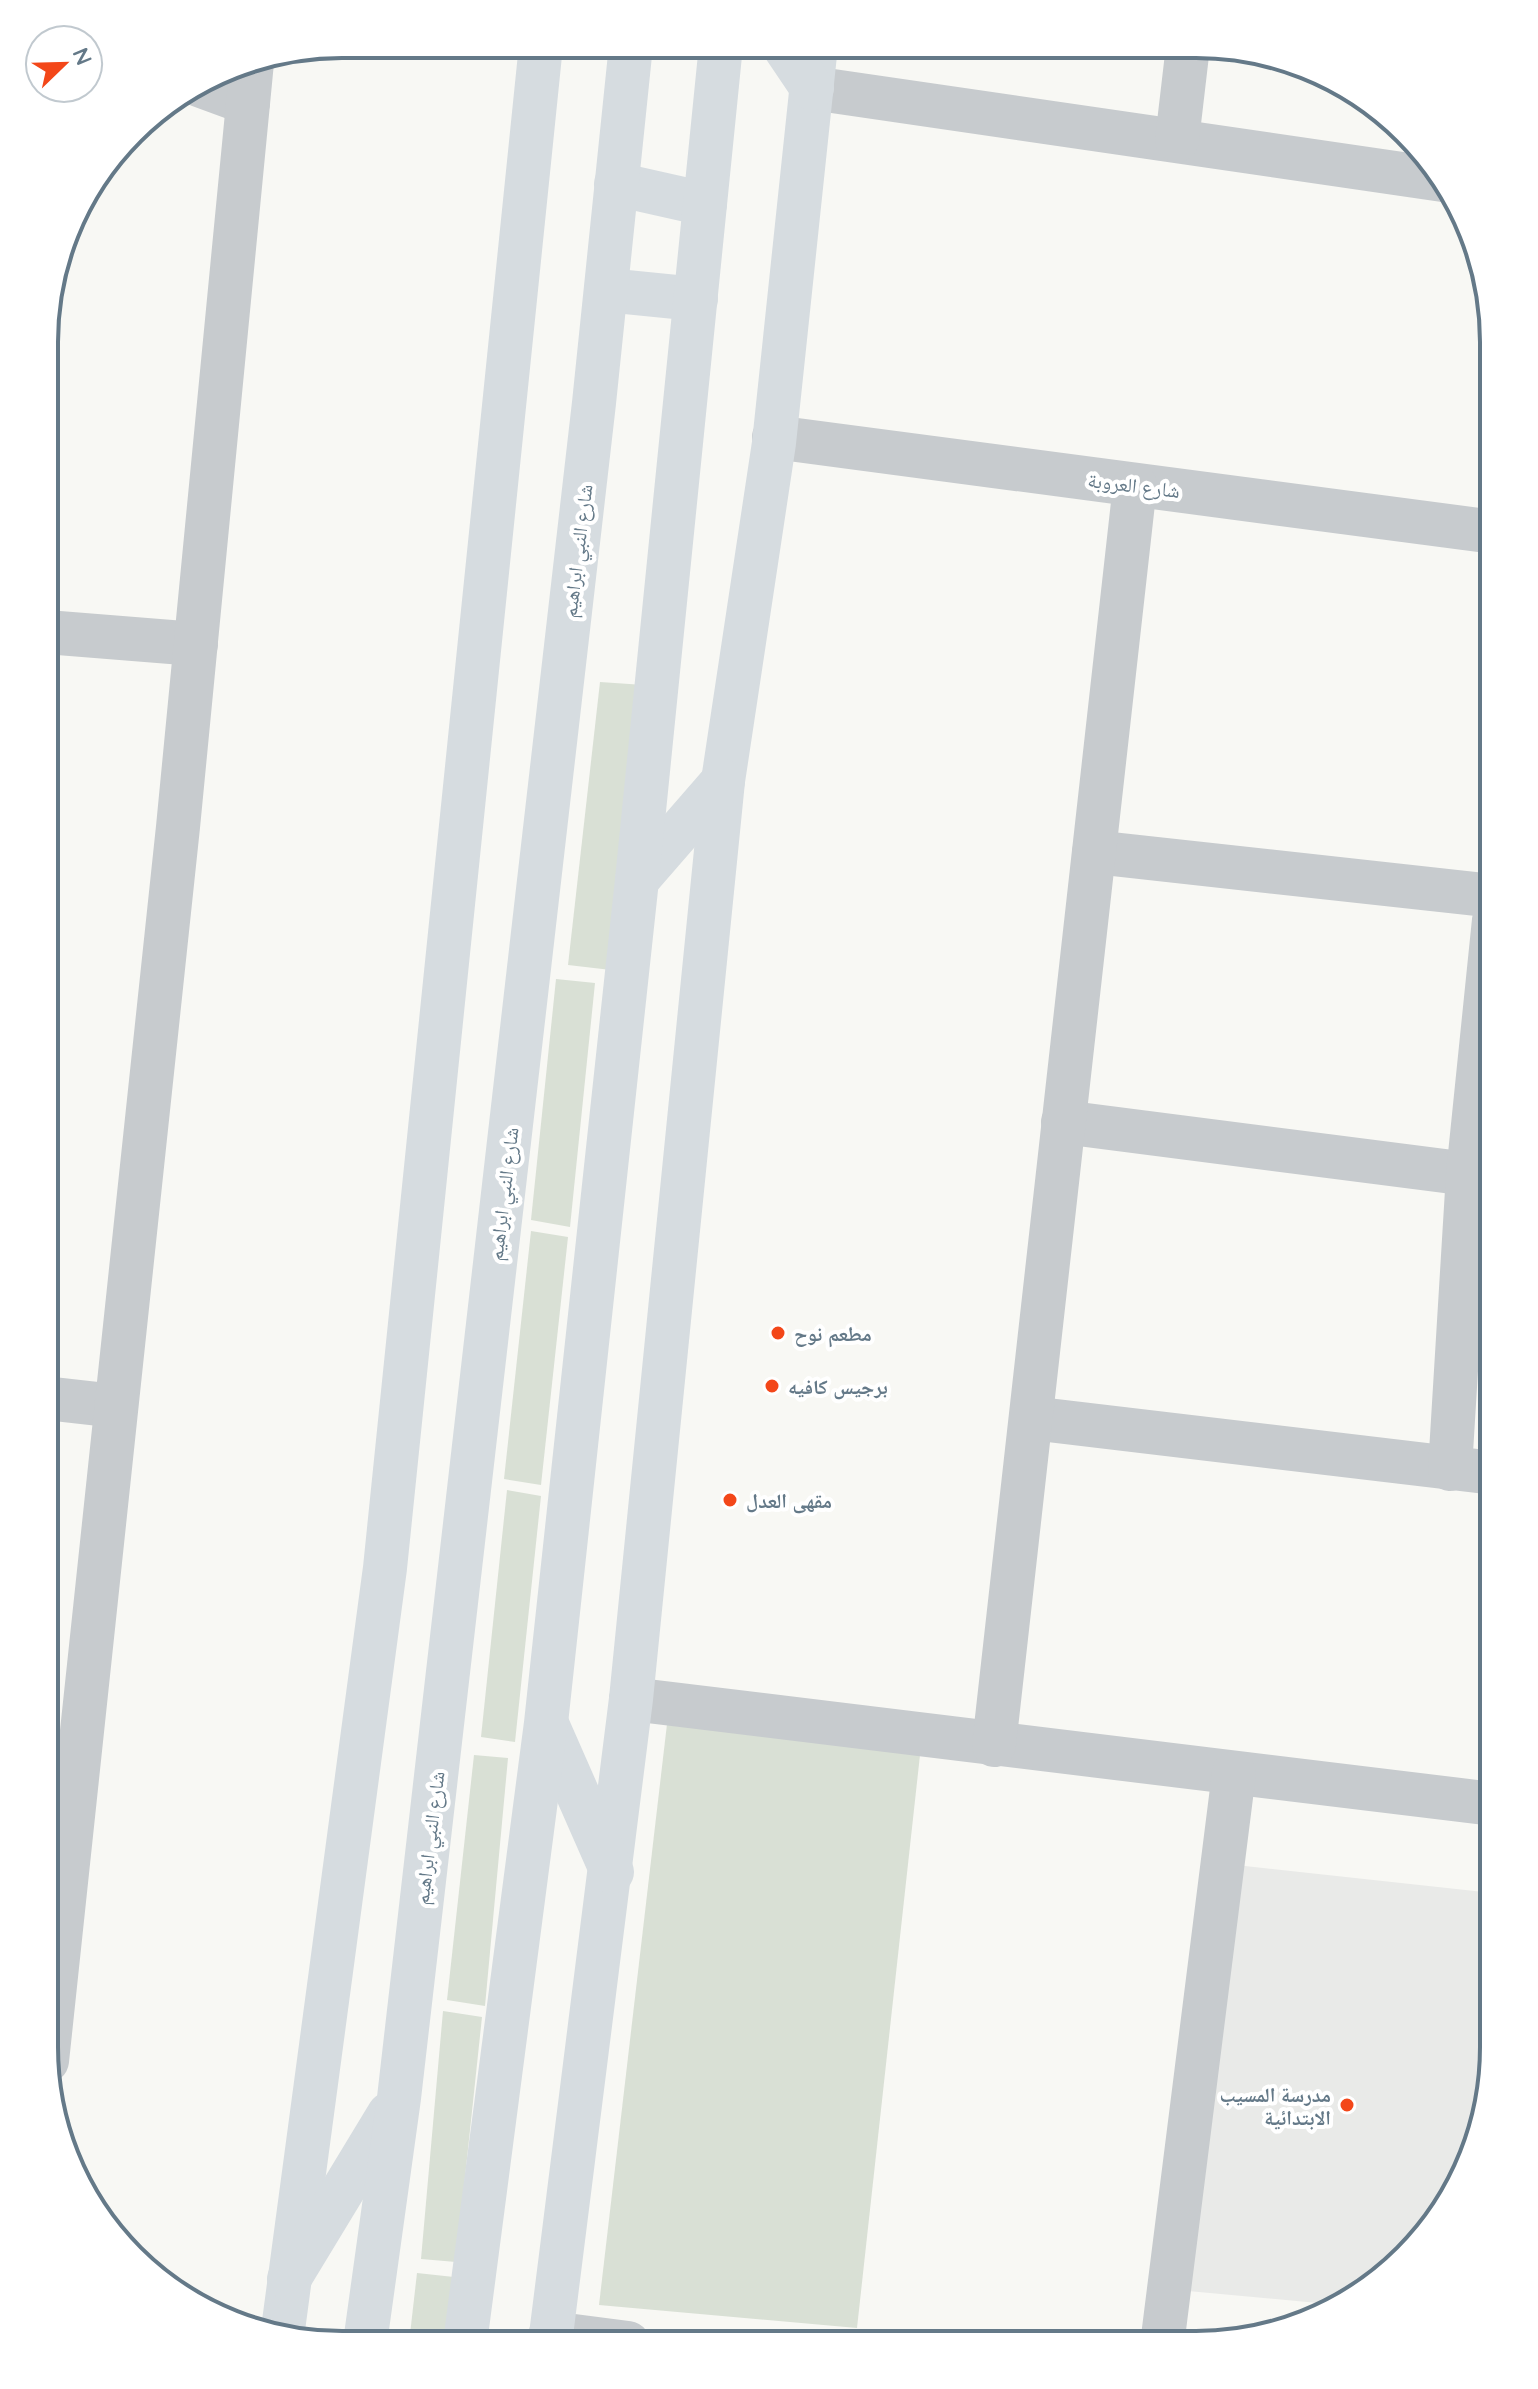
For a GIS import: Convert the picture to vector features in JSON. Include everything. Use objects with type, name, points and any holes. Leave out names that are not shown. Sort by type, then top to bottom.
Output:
[{"type":"main road","points":[[792,58],[812,88]]},
{"type":"main road","points":[[552,2331],[612,1872],[723,781],[774,437],[815,58]]},
{"type":"main road","points":[[283,2325],[385,1568],[540,59]]},
{"type":"main road","name":"شارع النبي ابراهيم","points":[[367,2331],[399,2098],[606,290],[630,59]]},
{"type":"main road","points":[[467,2331],[546,1723],[637,880],[720,59]]},
{"type":"main road","points":[[616,184],[705,204]]},
{"type":"main road","points":[[606,290],[696,299]]},
{"type":"main road","points":[[637,880],[723,781]]},
{"type":"main road","points":[[546,1723],[612,1872]]},
{"type":"main road","points":[[289,2279],[399,2098]]},
{"type":"street","points":[[1177,140],[1187,58]]},
{"type":"street","points":[[58,1957],[196,644],[250,83],[224,84]]},
{"type":"street","points":[[812,88],[1427,178]]},
{"type":"street","name":"شارع العروبة","points":[[774,437],[1480,530]]},
{"type":"street","points":[[994,1745],[1135,485]]},
{"type":"street","points":[[58,633],[196,644]]},
{"type":"street","points":[[1094,852],[1480,894]]},
{"type":"street","points":[[1450,1469],[1468,1174],[1480,1057]]},
{"type":"street","points":[[1063,1122],[1468,1174]]},
{"type":"street","points":[[58,1399],[116,1406]]},
{"type":"street","points":[[1031,1418],[1480,1472]]},
{"type":"street","points":[[631,1699],[1480,1802]]},
{"type":"street","points":[[1164,2331],[1234,1773]]},
{"type":"shaded area","points":[[600,682],[644,685],[611,970],[568,965]]},
{"type":"shaded area","points":[[556,979],[595,983],[570,1227],[531,1220]]},
{"type":"shaded area","points":[[531,1231],[568,1237],[541,1485],[504,1479]]},
{"type":"shaded area","points":[[507,1490],[541,1496],[515,1742],[481,1737]]},
{"type":"shaded area","points":[[667,1724],[920,1755],[857,2328],[599,2305]]},
{"type":"shaded area","points":[[474,1755],[508,1758],[485,2006],[447,2000]]},
{"type":"shaded area","name":"مدرسة المسيب الابتدائية","points":[[1236,1865],[1480,1892],[1478,2084],[1465,2138],[1451,2172],[1432,2205],[1397,2248],[1354,2283],[1318,2303],[1188,2291]]},
{"type":"shaded area","points":[[443,2011],[482,2017],[456,2262],[421,2259]]},
{"type":"shaded area","points":[[417,2273],[454,2277],[448,2331],[410,2331]]},
{"type":"place","name":"مطعم نوح","points":[[778,1333]]},
{"type":"place","name":"برجيس كافيه","points":[[772,1386]]},
{"type":"place","name":"مقهى العدل","points":[[730,1500]]},
{"type":"place","name":"مدرسة المسيب الابتدائية","points":[[1347,2105]]}]
